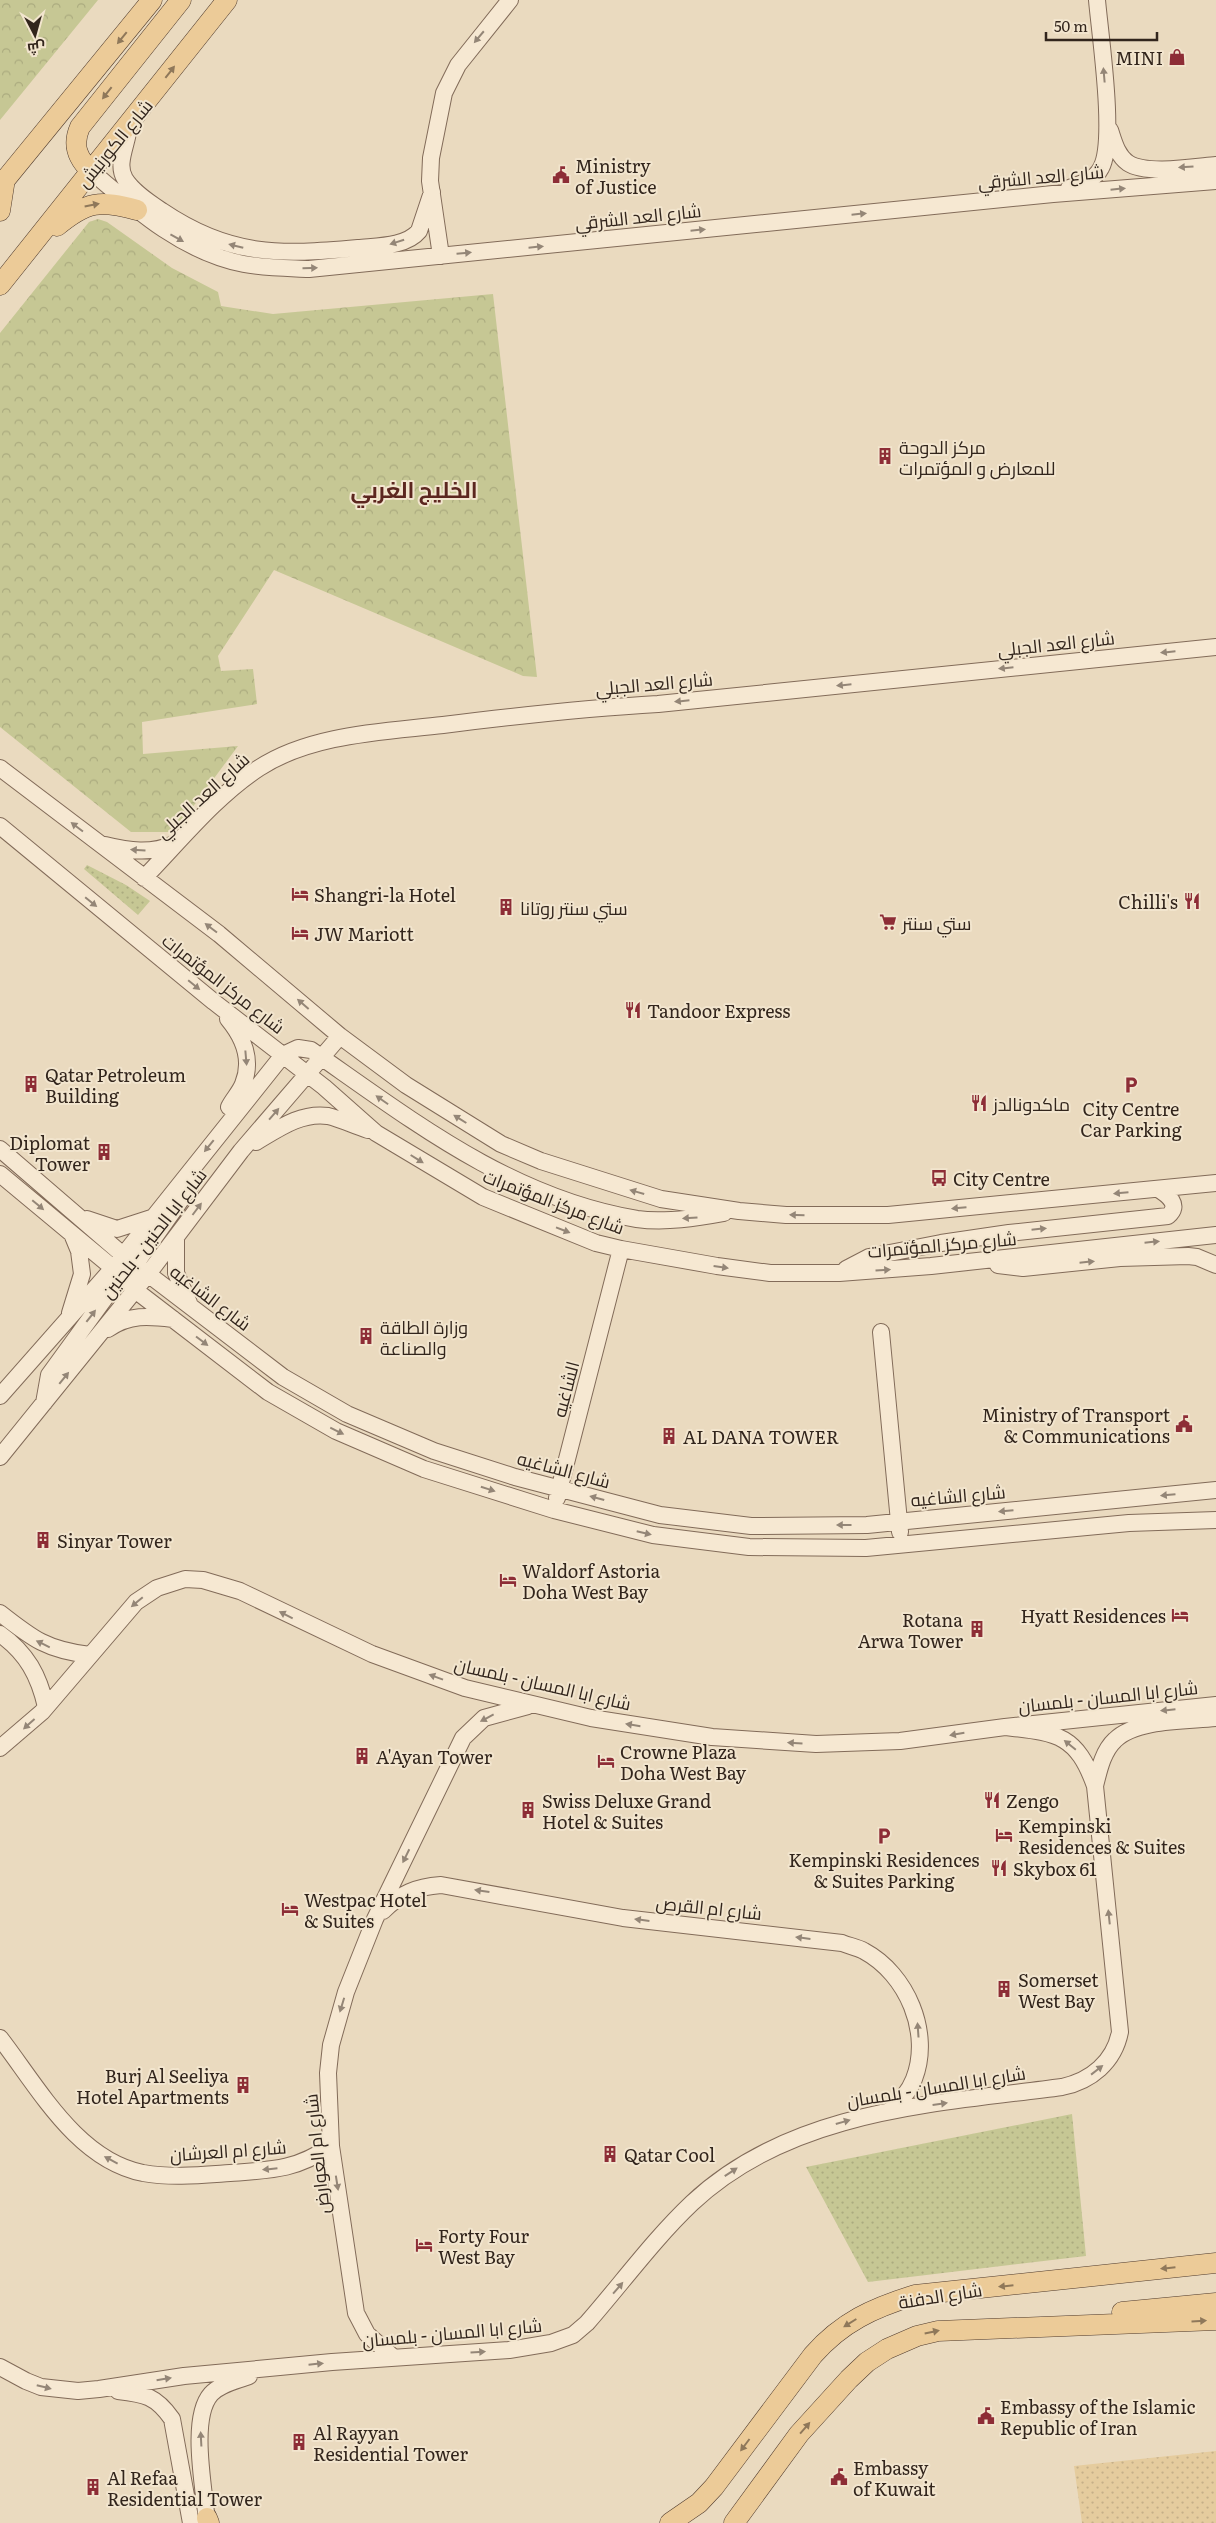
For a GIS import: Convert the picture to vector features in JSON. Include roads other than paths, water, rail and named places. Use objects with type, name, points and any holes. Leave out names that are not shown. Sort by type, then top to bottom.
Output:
[{"type":"main road","points":[[0,211],[3,182],[152,0]]},
{"type":"main road","points":[[91,171],[82,162],[77,153],[76,136],[80,127],[181,0]]},
{"type":"main road","name":"شارع الكورنيش","points":[[0,285],[227,1]]},
{"type":"main road","points":[[25,252],[70,215],[86,205],[108,203],[137,210]]},
{"type":"main road","name":"شارع الدفنة","points":[[670,2523],[699,2503],[714,2487],[813,2355],[830,2336],[869,2312],[915,2295],[1216,2263]]},
{"type":"main road","points":[[1007,2330],[1024,2321],[1038,2319],[1216,2303]]},
{"type":"main road","name":"شارع الدفنة","points":[[734,2523],[799,2434],[848,2379],[866,2362],[887,2349],[917,2336],[938,2331],[1007,2330],[1216,2320]]},
{"type":"street","points":[[441,256],[432,192],[431,158],[444,92],[458,66],[510,0]]},
{"type":"street","points":[[1053,194],[1084,183],[1098,173],[1105,160],[1108,124],[1097,0]]},
{"type":"street","points":[[129,124],[127,143],[121,160],[125,180],[147,201],[176,220],[204,235],[239,247],[275,253],[296,253],[395,244],[416,235],[419,231],[432,192]]},
{"type":"street","points":[[1108,124],[1117,151],[1127,162],[1136,167],[1156,169],[1216,165]]},
{"type":"street","name":"شارع العد الشرقي","points":[[91,171],[137,210],[171,235],[195,247],[242,264],[262,267],[309,268],[1053,194],[1216,181]]},
{"type":"street","name":"شارع العد الجبلي","points":[[144,878],[176,844],[259,768],[278,757],[323,742],[384,732],[565,710],[658,704],[1216,647]]},
{"type":"street","name":"شارع مركز المؤتمرات","points":[[0,768],[250,958],[340,1036],[406,1085],[501,1144],[549,1164],[661,1199],[738,1211],[786,1215],[888,1215],[1216,1183]]},
{"type":"street","name":"شارع مركز المؤتمرات","points":[[0,826],[214,1002],[308,1075],[376,1133],[483,1197],[588,1239],[621,1249],[717,1266],[770,1273],[839,1273],[987,1260],[1216,1235]]},
{"type":"street","points":[[99,843],[140,851],[163,849],[176,844]]},
{"type":"street","points":[[214,1002],[240,1036],[247,1057],[244,1083],[227,1112],[225,1126]]},
{"type":"street","name":"شارع ابا الحنين - بلحنين","points":[[0,1396],[70,1318],[128,1268],[176,1238],[241,1151],[340,1036]]},
{"type":"street","points":[[283,1055],[298,1048],[304,1048],[459,1152],[543,1192],[595,1209],[639,1219],[692,1218],[738,1211]]},
{"type":"street","name":"شارع ابا الحنين - بلحنين","points":[[128,1268],[151,1218],[283,1055]]},
{"type":"street","points":[[241,1151],[285,1125],[310,1116],[328,1116],[376,1133]]},
{"type":"street","name":"شارع الشاغيه","points":[[0,1150],[79,1216],[128,1268]]},
{"type":"street","points":[[44,1403],[46,1382],[52,1369],[190,1187],[193,1166]]},
{"type":"street","name":"شارع الشاغيه","points":[[0,1174],[71,1232],[190,1305],[283,1377],[347,1414],[434,1451],[515,1477],[660,1515],[759,1526],[866,1525],[1216,1490]]},
{"type":"street","points":[[839,1273],[869,1257],[941,1243],[1009,1233],[1168,1216],[1173,1210],[1173,1203],[1168,1196],[1158,1189]]},
{"type":"street","points":[[79,1216],[117,1228],[151,1218]]},
{"type":"street","points":[[70,1318],[71,1306],[81,1283],[82,1274],[79,1251],[71,1232]]},
{"type":"street","points":[[176,1238],[176,1273],[179,1284],[190,1305]]},
{"type":"street","name":"الشاغيه","points":[[554,1510],[621,1249]]},
{"type":"street","points":[[987,1260],[998,1264],[1023,1268],[1120,1258],[1197,1256],[1216,1266]]},
{"type":"street","points":[[128,1268],[135,1290],[268,1392],[336,1431],[424,1469],[554,1510],[653,1535],[758,1547],[866,1548],[1129,1523],[1216,1520]]},
{"type":"street","name":"شارع ابا الحنين - بلحنين","points":[[0,1457],[135,1290]]},
{"type":"street","points":[[102,1333],[128,1318],[151,1316],[174,1320]]},
{"type":"street","points":[[881,1332],[901,1544]]},
{"type":"street","points":[[758,1547],[759,1526]]},
{"type":"street","name":"شارع ابا المسان - بلمسان","points":[[0,1748],[46,1707],[136,1602],[172,1581],[184,1579],[203,1580],[240,1592],[372,1654],[465,1688],[591,1718],[712,1738],[816,1744],[900,1741],[1005,1727],[1216,1705]]},
{"type":"street","points":[[0,1613],[39,1643],[58,1651],[90,1655]]},
{"type":"street","points":[[0,1634],[25,1656],[36,1673],[46,1707]]},
{"type":"street","name":"شارع ام العوارض","points":[[394,2358],[367,2334],[356,2313],[331,2146],[328,2073],[330,2046],[346,1992],[375,1919],[463,1738],[484,1718],[533,1705]]},
{"type":"street","name":"شارع ابا المسان - بلمسان","points":[[1095,1786],[1108,1748],[1125,1732],[1147,1725],[1216,1718]]},
{"type":"street","name":"شارع ابا المسان - بلمسان","points":[[0,2367],[26,2382],[41,2386],[70,2390],[99,2389],[184,2376],[510,2350],[551,2343],[572,2335],[588,2323],[692,2202],[748,2162],[797,2137],[844,2121],[892,2110],[1074,2084],[1100,2069],[1109,2060],[1118,2044],[1120,2012],[1095,1786],[1088,1766],[1075,1747],[1067,1741],[1044,1733],[1005,1727]]},
{"type":"street","name":"شارع ام القرص","points":[[375,1919],[394,1900],[408,1890],[422,1886],[441,1885],[623,1918],[842,1943],[863,1950],[890,1971],[901,1984],[918,2024],[918,2058],[914,2079],[905,2095],[892,2110]]},
{"type":"street","name":"شارع ام العرشان","points":[[0,2038],[70,2128],[92,2150],[127,2168],[162,2175],[187,2176],[273,2170],[312,2160],[331,2146]]},
{"type":"street","name":"شارع ابا المسان - بلمسان","points":[[203,2522],[200,2437],[201,2419],[206,2403],[210,2395],[220,2387],[267,2369]]},
{"type":"street","name":"شارع ابا المسان - بلمسان","points":[[99,2389],[147,2396],[162,2405],[172,2419],[203,2522]]},
{"type":"place","name":"MINI","points":[[1177,57]]},
{"type":"place","name":"Ministry of Justice","points":[[561,175]]},
{"type":"place","name":"مركز الدوحة للمعارض و المؤتمرات","points":[[885,456]]},
{"type":"place","name":"Shangri-la Hotel","points":[[300,894]]},
{"type":"place","name":"Chilli's","points":[[1192,901]]},
{"type":"place","name":"ستي سنتر روتانا","points":[[506,907]]},
{"type":"place","name":"ستي سنتر","points":[[888,922]]},
{"type":"place","name":"JW Mariott","points":[[300,933]]},
{"type":"place","name":"Tandoor Express","points":[[633,1010]]},
{"type":"place","name":"Qatar Petroleum Building","points":[[31,1084]]},
{"type":"place","name":"City Centre Car Parking","points":[[1131,1085]]},
{"type":"place","name":"ماكدونالدز","points":[[979,1103]]},
{"type":"place","name":"Diplomat Tower","points":[[104,1152]]},
{"type":"place","name":"City Centre","points":[[939,1178]]},
{"type":"place","name":"وزارة الطاقة والصناعة","points":[[366,1336]]},
{"type":"place","name":"Ministry of Transport & Communications","points":[[1184,1424]]},
{"type":"place","name":"AL DANA TOWER","points":[[669,1436]]},
{"type":"place","name":"Sinyar Tower","points":[[43,1540]]},
{"type":"place","name":"Waldorf Astoria Doha West Bay","points":[[508,1580]]},
{"type":"place","name":"Hyatt Residences","points":[[1180,1615]]},
{"type":"place","name":"Rotana Arwa Tower","points":[[977,1629]]},
{"type":"place","name":"A'Ayan Tower","points":[[362,1756]]},
{"type":"place","name":"Crowne Plaza Doha West Bay","points":[[606,1761]]},
{"type":"place","name":"Zengo","points":[[992,1800]]},
{"type":"place","name":"Swiss Deluxe Grand Hotel & Suites","points":[[528,1810]]},
{"type":"place","name":"Kempinski Residences & Suites","points":[[1004,1835]]},
{"type":"place","name":"Kempinski Residences & Suites Parking","points":[[884,1836]]},
{"type":"place","name":"Skybox 61","points":[[999,1868]]},
{"type":"place","name":"Westpac Hotel & Suites","points":[[290,1909]]},
{"type":"place","name":"Somerset West Bay","points":[[1004,1989]]},
{"type":"place","name":"Burj Al Seeliya Hotel Apartments","points":[[243,2085]]},
{"type":"place","name":"Qatar Cool","points":[[610,2154]]},
{"type":"place","name":"Forty Four West Bay","points":[[424,2245]]},
{"type":"place","name":"Embassy of the Islamic Republic of Iran","points":[[986,2416]]},
{"type":"place","name":"Al Rayyan Residential Tower","points":[[299,2442]]},
{"type":"place","name":"Embassy of Kuwait","points":[[839,2477]]},
{"type":"place","name":"Al Refaa Residential Tower","points":[[93,2487]]},
{"type":"district","name":"الخليج الغربي","points":[[414,488]]}]
